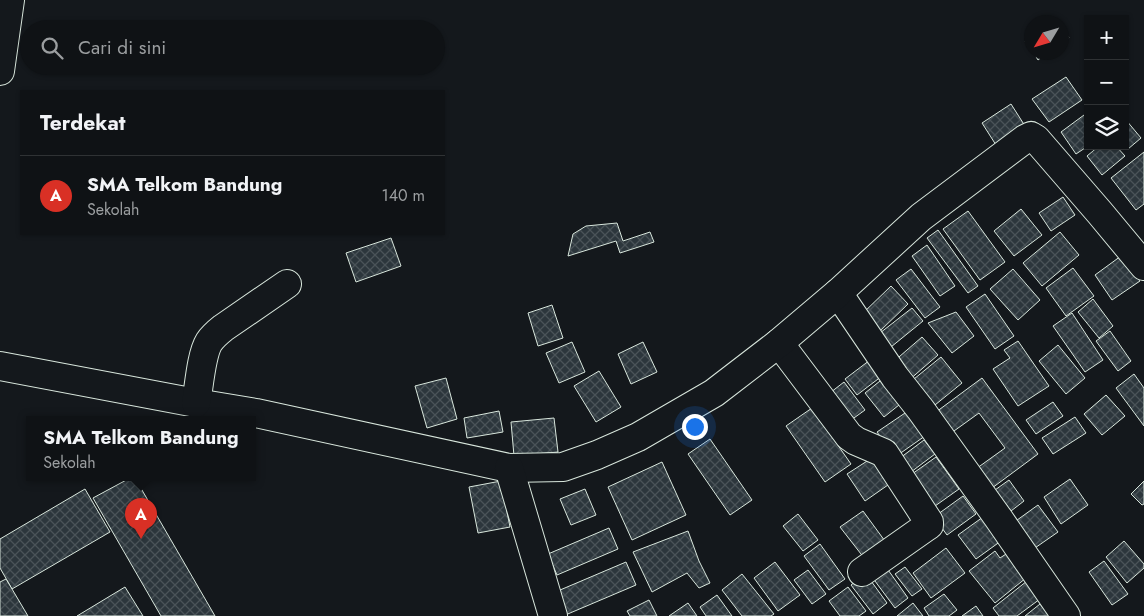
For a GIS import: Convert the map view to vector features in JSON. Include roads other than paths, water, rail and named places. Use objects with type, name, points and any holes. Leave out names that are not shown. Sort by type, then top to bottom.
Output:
[{"type":"street","points":[[0,71],[10,0]]},
{"type":"street","points":[[0,366],[256,413],[509,468],[563,467],[638,437],[714,393],[838,294],[921,217],[1031,136],[1036,139],[1100,212],[1144,266]]},
{"type":"street","points":[[196,403],[205,351],[215,334],[287,284]]},
{"type":"street","points":[[838,294],[1066,616]]},
{"type":"street","points":[[778,343],[849,436],[884,453],[929,522],[929,525],[862,572]]},
{"type":"street","points":[[509,468],[553,616]]},
{"type":"place","name":"SMA Telkom Bandung","points":[[141,539]]}]
